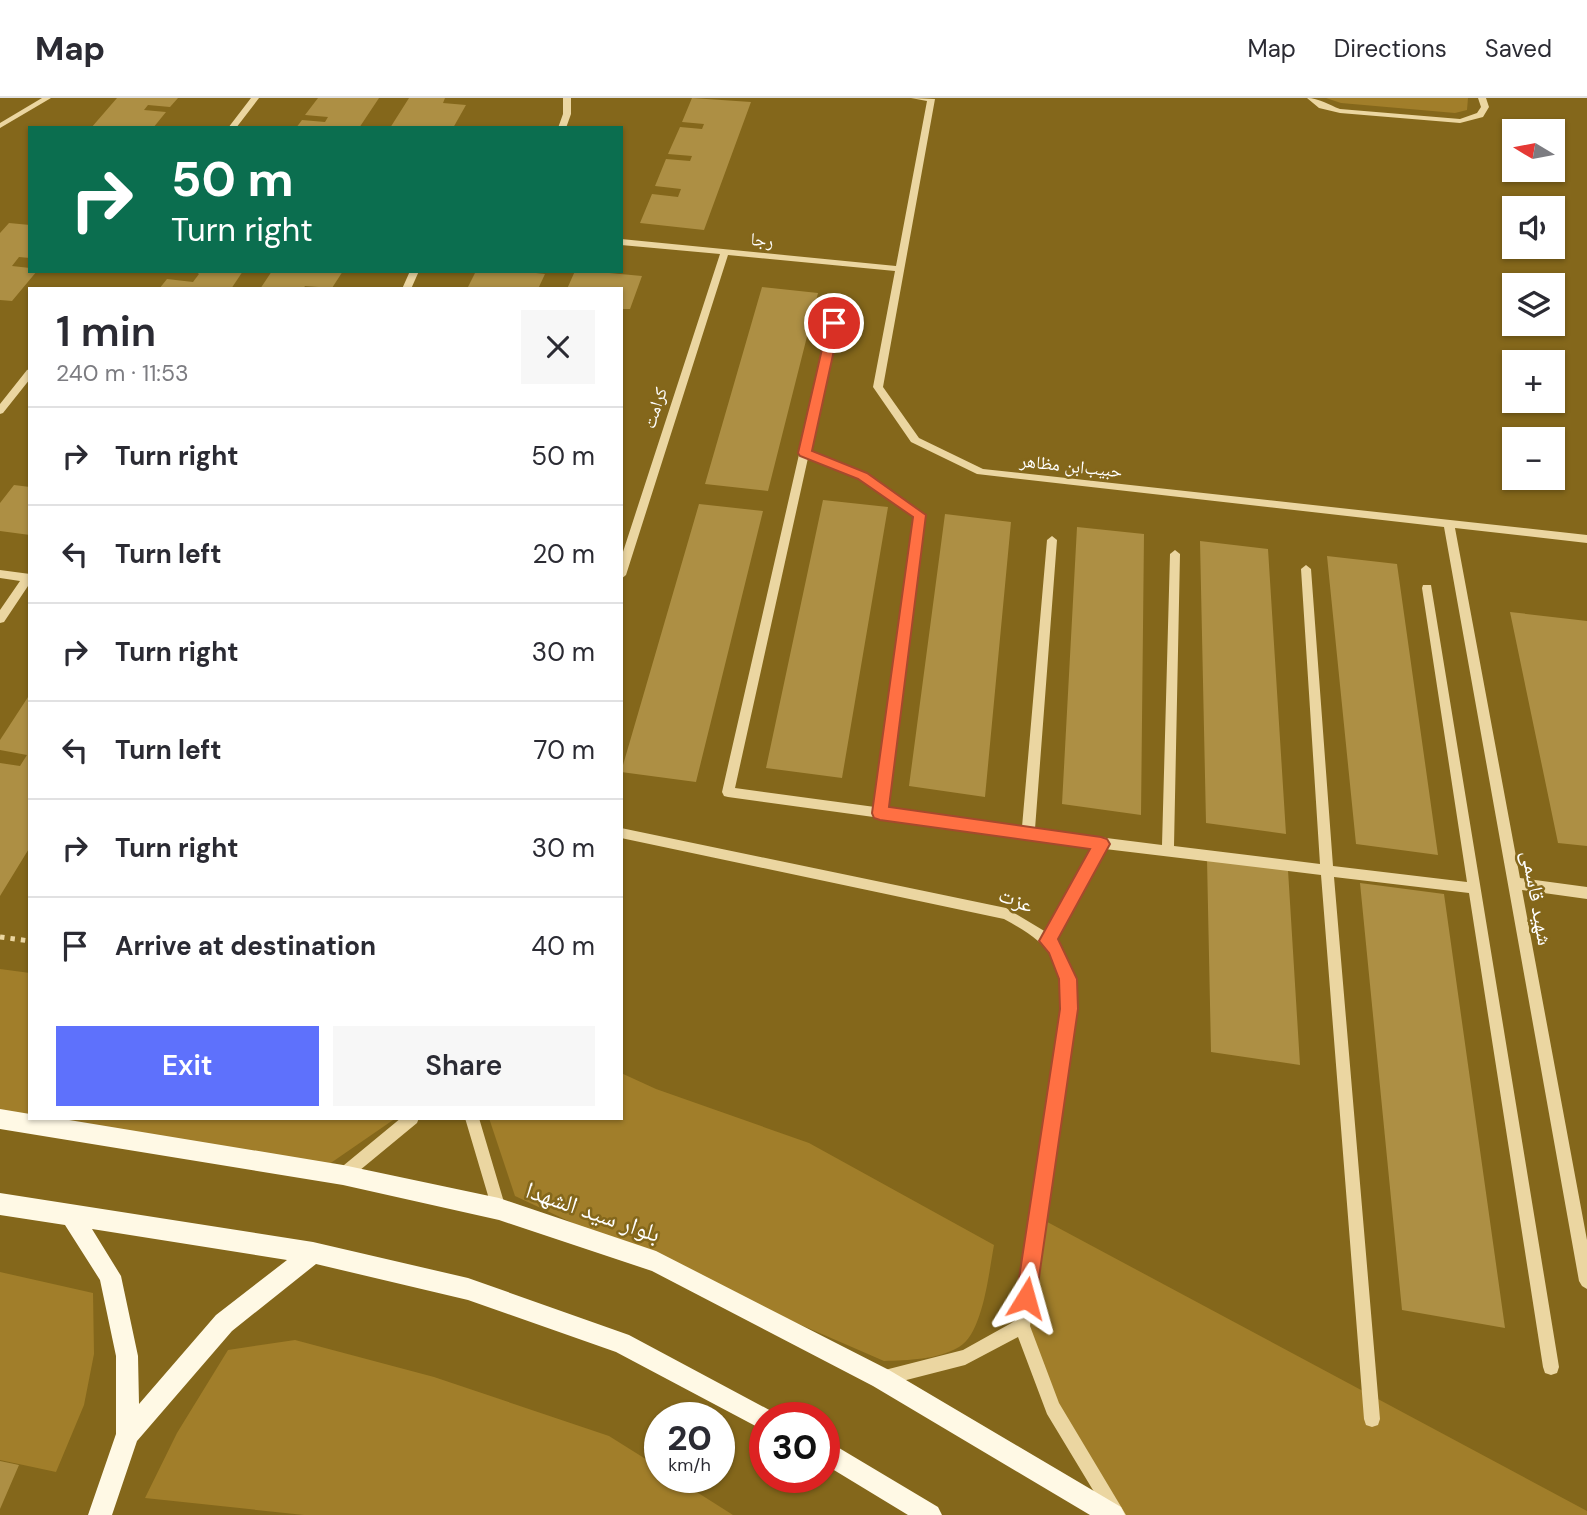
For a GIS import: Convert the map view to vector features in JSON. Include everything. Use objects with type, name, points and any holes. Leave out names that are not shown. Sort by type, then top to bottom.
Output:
[{"type":"main road","name":"بلوار سید الشهدا","points":[[0,1119],[343,1175],[499,1209],[656,1262],[881,1378],[1115,1515]]},
{"type":"main road","points":[[0,1204],[313,1253],[468,1289],[621,1343],[749,1411]]},
{"type":"main road","points":[[72,1217],[110,1276],[127,1356],[128,1434],[100,1515]]},
{"type":"main road","points":[[128,1434],[224,1323],[313,1253]]},
{"type":"main road","points":[[840,1461],[930,1515]]},
{"type":"street","points":[[0,126],[47,98]]},
{"type":"street","points":[[233,126],[254,98]]},
{"type":"street","points":[[563,126],[567,114],[567,98]]},
{"type":"street","points":[[915,98],[931,99]]},
{"type":"street","points":[[1311,98],[1322,106],[1340,111],[1460,121],[1480,115],[1485,107],[1482,98]]},
{"type":"street","name":"حبیب‌ابن مظاهر","points":[[931,99],[878,387],[915,440],[981,472],[1587,538]]},
{"type":"street","name":"رجا","points":[[623,242],[900,269]]},
{"type":"street","name":"کرامت","points":[[623,569],[724,252]]},
{"type":"street","points":[[834,323],[728,792],[1101,844],[1473,888]]},
{"type":"street","points":[[0,411],[28,375]]},
{"type":"street","points":[[805,453],[863,476],[920,515],[880,813]]},
{"type":"street","name":"شهید قاسمی","points":[[1448,523],[1587,1281]]},
{"type":"street","points":[[1028,834],[1052,540]]},
{"type":"street","points":[[1168,852],[1175,554]]},
{"type":"street","points":[[1306,569],[1327,871],[1372,1419]]},
{"type":"street","points":[[0,574],[28,578]]},
{"type":"street","points":[[0,619],[28,579]]},
{"type":"street","points":[[1427,588],[1551,1367]]},
{"type":"street","name":"عزت","points":[[623,833],[1006,914],[1034,929],[1056,948],[1068,979],[1069,1009],[1022,1326]]},
{"type":"street","points":[[1048,941],[1101,844]]},
{"type":"street","points":[[1514,883],[1587,893]]},
{"type":"street","points":[[343,1175],[409,1120]]},
{"type":"street","points":[[473,1120],[499,1209]]},
{"type":"street","points":[[881,1378],[965,1357],[1022,1326],[1053,1408],[1115,1515]]},
{"type":"path","points":[[0,937],[28,941]]},
{"type":"shaded area","points":[[1326,98],[1468,98],[1467,110],[1455,113],[1341,103]]},
{"type":"shaded area","points":[[0,969],[28,973],[28,1120],[393,1120],[322,1169],[0,1116]]},
{"type":"shaded area","points":[[623,1074],[656,1089],[809,1143],[994,1245],[984,1301],[967,1340],[941,1355],[884,1361],[656,1262],[515,1196],[490,1120],[623,1120]]},
{"type":"shaded area","points":[[1038,1217],[1587,1511],[1587,1515],[1118,1515],[1053,1408],[1022,1326]]},
{"type":"shaded area","points":[[0,1272],[93,1293],[94,1354],[84,1405],[56,1472],[0,1460]]},
{"type":"shaded area","points":[[295,1340],[434,1377],[609,1436],[644,1458],[644,1493],[698,1493],[733,1515],[304,1515],[145,1498],[177,1433],[228,1350]]},
{"type":"building","points":[[117,98],[178,98],[170,107],[148,105],[144,110],[166,112],[155,126],[93,126]]},
{"type":"building","points":[[318,98],[379,98],[360,126],[298,126],[302,120],[325,122],[328,117],[305,115]]},
{"type":"building","points":[[409,98],[445,98],[443,103],[466,105],[454,126],[391,126]]},
{"type":"building","points":[[692,98],[751,102],[704,230],[640,223],[652,194],[678,197],[681,189],[655,186],[666,159],[690,161],[692,156],[668,154],[680,127],[702,129],[704,124],[682,122]]},
{"type":"building","points":[[9,223],[28,225],[28,258],[19,257],[12,266],[28,268],[28,273],[35,273],[12,301],[0,300],[0,233]]},
{"type":"building","points":[[242,273],[232,287],[161,287],[167,279],[193,282],[199,274]]},
{"type":"building","points":[[271,273],[342,273],[333,287],[261,287]]},
{"type":"building","points":[[475,273],[545,274],[539,287],[468,287]]},
{"type":"building","points":[[574,273],[642,276],[630,309],[623,309],[623,287],[568,287]]},
{"type":"building","points":[[762,287],[818,293],[768,491],[705,484]]},
{"type":"building","points":[[14,485],[28,487],[28,535],[0,531],[0,503]]},
{"type":"building","points":[[823,500],[888,507],[842,778],[766,768]]},
{"type":"building","points":[[699,504],[763,511],[696,782],[623,772]]},
{"type":"building","points":[[945,514],[1011,522],[985,797],[909,786]]},
{"type":"building","points":[[1077,527],[1144,534],[1141,815],[1062,804]]},
{"type":"building","points":[[1200,541],[1268,549],[1286,834],[1206,823]]},
{"type":"building","points":[[1327,556],[1397,564],[1438,855],[1356,844]]},
{"type":"building","points":[[1510,612],[1587,621],[1587,846],[1558,843]]},
{"type":"building","points":[[28,697],[28,850],[0,896],[0,763],[20,766],[27,755],[0,750],[0,740]]},
{"type":"building","points":[[1207,859],[1288,870],[1300,1065],[1211,1052]]},
{"type":"building","points":[[1360,883],[1444,894],[1505,1328],[1402,1310]]},
{"type":"building","points":[[0,1461],[19,1465],[0,1509]]},
{"type":"route","points":[[834,323],[805,453],[863,476],[920,515],[880,813],[1101,844],[1048,941],[1056,948],[1068,979],[1069,1009],[1026,1298]]}]
